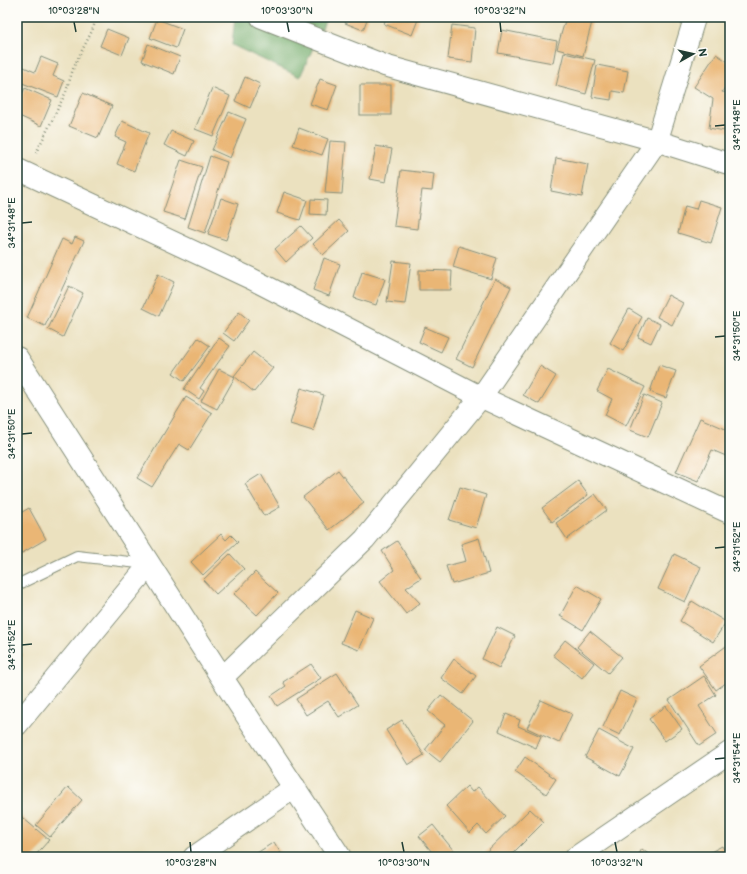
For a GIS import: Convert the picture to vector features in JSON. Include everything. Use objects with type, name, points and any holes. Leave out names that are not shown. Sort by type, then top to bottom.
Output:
[{"type":"street","points":[[261,17],[386,66],[657,141],[730,164]]},
{"type":"street","points":[[222,678],[365,539],[481,397],[657,141],[695,17]]},
{"type":"street","points":[[21,171],[252,279],[481,397],[730,513]]},
{"type":"street","points":[[17,358],[222,678],[340,857]]},
{"type":"street","points":[[17,725],[150,565]]},
{"type":"street","points":[[576,857],[730,752]]},
{"type":"street","points":[[194,857],[295,787]]},
{"type":"lane","points":[[17,585],[77,556],[150,565]]},
{"type":"path","points":[[21,171],[66,92],[74,66],[92,31],[97,17]]},
{"type":"green space","points":[[235,17],[327,17],[300,77],[232,45]]},
{"type":"building","points":[[348,17],[368,17],[363,30],[345,23]]},
{"type":"building","points":[[386,17],[419,17],[412,35],[384,24]]},
{"type":"building","points":[[566,17],[586,17],[585,20],[592,22],[583,56],[557,49]]},
{"type":"building","points":[[157,19],[183,29],[176,48],[150,38]]},
{"type":"building","points":[[452,25],[475,28],[472,62],[448,59]]},
{"type":"building","points":[[107,29],[129,38],[122,55],[100,46]]},
{"type":"building","points":[[502,30],[557,41],[553,63],[498,53]]},
{"type":"building","points":[[148,44],[180,57],[174,74],[142,61]]},
{"type":"building","points":[[564,53],[595,60],[586,94],[556,86]]},
{"type":"building","points":[[716,54],[730,63],[730,79],[722,92],[730,93],[730,132],[709,128],[713,99],[694,87]]},
{"type":"building","points":[[41,57],[58,64],[53,76],[64,81],[58,97],[17,81],[17,64],[35,72]]},
{"type":"building","points":[[597,65],[628,71],[624,93],[612,91],[611,100],[592,97]]},
{"type":"building","points":[[245,77],[260,84],[250,108],[235,101]]},
{"type":"building","points":[[320,79],[337,85],[328,110],[310,104]]},
{"type":"building","points":[[360,85],[391,85],[391,115],[360,115]]},
{"type":"building","points":[[25,88],[52,100],[41,126],[17,115],[17,105]]},
{"type":"building","points":[[212,88],[230,96],[213,136],[195,129]]},
{"type":"building","points":[[83,93],[112,106],[98,138],[69,126]]},
{"type":"building","points":[[229,112],[246,119],[230,158],[212,150]]},
{"type":"building","points":[[122,121],[149,133],[134,171],[117,164],[126,142],[115,137]]},
{"type":"building","points":[[299,128],[328,139],[322,155],[293,145]]},
{"type":"building","points":[[171,131],[194,141],[187,156],[164,145]]},
{"type":"building","points":[[330,141],[346,142],[342,194],[325,193]]},
{"type":"building","points":[[376,146],[392,149],[386,182],[370,179]]},
{"type":"building","points":[[210,156],[227,162],[205,233],[188,227]]},
{"type":"building","points":[[556,158],[588,164],[582,197],[551,191]]},
{"type":"building","points":[[181,160],[202,167],[185,219],[163,212]]},
{"type":"building","points":[[401,170],[434,174],[432,191],[422,190],[417,229],[394,226]]},
{"type":"building","points":[[284,192],[307,200],[300,220],[277,213]]},
{"type":"building","points":[[221,198],[238,204],[226,240],[208,234]]},
{"type":"building","points":[[311,199],[327,200],[326,215],[310,214]]},
{"type":"building","points":[[699,200],[722,207],[711,243],[678,233],[685,206],[696,209]]},
{"type":"building","points":[[17,213],[21,215],[17,227]]},
{"type":"building","points":[[339,220],[349,231],[323,255],[313,244]]},
{"type":"building","points":[[301,226],[312,238],[286,262],[275,249]]},
{"type":"building","points":[[75,237],[84,241],[45,326],[27,318],[62,239],[72,244]]},
{"type":"building","points":[[459,246],[497,258],[491,279],[453,267]]},
{"type":"building","points":[[324,258],[340,264],[329,296],[313,290]]},
{"type":"building","points":[[393,261],[411,263],[405,304],[387,302]]},
{"type":"building","points":[[419,270],[452,271],[451,290],[419,290]]},
{"type":"building","points":[[362,272],[385,279],[376,305],[354,298]]},
{"type":"building","points":[[158,274],[174,282],[159,316],[143,308]]},
{"type":"building","points":[[495,279],[511,287],[472,367],[456,359]]},
{"type":"building","points":[[69,286],[83,293],[63,337],[48,329]]},
{"type":"building","points":[[668,295],[683,303],[672,325],[657,317]]},
{"type":"building","points":[[629,309],[642,317],[623,351],[610,343]]},
{"type":"building","points":[[239,312],[249,320],[234,341],[223,333]]},
{"type":"building","points":[[647,318],[660,324],[651,343],[638,337]]},
{"type":"building","points":[[425,327],[448,337],[441,352],[419,342]]},
{"type":"building","points":[[198,338],[210,346],[184,381],[173,373]]},
{"type":"building","points":[[219,338],[230,346],[200,388],[204,391],[199,399],[184,389]]},
{"type":"building","points":[[253,352],[273,368],[254,392],[234,376]]},
{"type":"building","points":[[659,365],[676,371],[666,398],[650,392]]},
{"type":"building","points":[[540,366],[556,376],[539,404],[523,395]]},
{"type":"building","points":[[219,369],[235,377],[217,409],[201,401]]},
{"type":"building","points":[[608,369],[645,387],[626,426],[605,415],[612,399],[597,391]]},
{"type":"building","points":[[301,388],[324,395],[313,431],[290,424]]},
{"type":"building","points":[[644,395],[662,403],[648,437],[630,430]]},
{"type":"building","points":[[186,397],[212,413],[189,450],[179,444],[152,487],[137,478]]},
{"type":"building","points":[[700,418],[730,431],[730,448],[726,456],[712,450],[698,481],[676,472]]},
{"type":"building","points":[[338,470],[364,503],[329,530],[303,497]]},
{"type":"building","points":[[261,474],[280,507],[264,516],[245,484]]},
{"type":"building","points":[[578,481],[588,495],[552,522],[542,508]]},
{"type":"building","points":[[460,487],[486,495],[476,528],[449,520]]},
{"type":"building","points":[[595,494],[607,510],[567,539],[556,523]]},
{"type":"building","points":[[29,508],[46,539],[17,556],[17,515]]},
{"type":"building","points":[[221,534],[226,540],[231,535],[238,542],[203,575],[191,562]]},
{"type":"building","points":[[479,538],[489,573],[452,584],[446,566],[466,561],[461,544]]},
{"type":"building","points":[[397,541],[421,578],[406,588],[420,603],[406,614],[380,581],[394,570],[382,551]]},
{"type":"building","points":[[230,554],[244,569],[216,594],[203,580]]},
{"type":"building","points":[[674,554],[701,567],[685,602],[658,589]]},
{"type":"building","points":[[255,572],[278,593],[257,615],[234,594]]},
{"type":"building","points":[[577,585],[601,599],[583,630],[560,616]]},
{"type":"building","points":[[692,601],[726,622],[713,642],[680,621]]},
{"type":"building","points":[[355,610],[373,618],[359,650],[341,643]]},
{"type":"building","points":[[497,627],[515,636],[499,668],[482,659]]},
{"type":"building","points":[[590,631],[622,657],[608,673],[577,647]]},
{"type":"building","points":[[565,640],[594,663],[582,678],[553,655]]},
{"type":"building","points":[[729,644],[730,680],[716,690],[699,666]]},
{"type":"building","points":[[17,650],[23,655],[17,662]]},
{"type":"building","points":[[454,659],[476,676],[463,694],[441,678]]},
{"type":"building","points":[[311,664],[321,678],[277,706],[271,696],[286,686],[283,682]]},
{"type":"building","points":[[337,673],[358,705],[339,717],[328,701],[306,715],[296,699]]},
{"type":"building","points":[[704,676],[716,695],[699,706],[717,734],[699,746],[669,700]]},
{"type":"building","points":[[620,691],[637,699],[620,735],[603,727]]},
{"type":"building","points":[[441,695],[473,721],[440,762],[425,750],[445,725],[428,711]]},
{"type":"building","points":[[541,700],[572,714],[559,743],[527,728]]},
{"type":"building","points":[[666,706],[682,729],[665,741],[649,719]]},
{"type":"building","points":[[506,714],[520,720],[518,726],[541,736],[536,748],[499,731]]},
{"type":"building","points":[[402,720],[424,755],[408,765],[386,730]]},
{"type":"building","points":[[599,730],[634,749],[620,776],[585,757]]},
{"type":"building","points":[[525,757],[556,779],[546,794],[515,772]]},
{"type":"building","points":[[467,786],[472,792],[478,787],[505,816],[486,834],[478,825],[470,833],[446,806]]},
{"type":"building","points":[[68,787],[82,800],[50,837],[36,825]]},
{"type":"building","points":[[530,809],[544,822],[509,857],[481,857]]},
{"type":"building","points":[[17,813],[49,840],[34,857],[17,857],[17,849],[21,844],[17,841]]},
{"type":"building","points":[[433,825],[458,856],[436,857],[419,836]]},
{"type":"building","points":[[274,842],[283,857],[260,857],[257,853]]},
{"type":"building","points":[[722,846],[728,857],[706,857],[705,855]]},
{"type":"building","points":[[642,849],[652,857],[637,857]]}]
